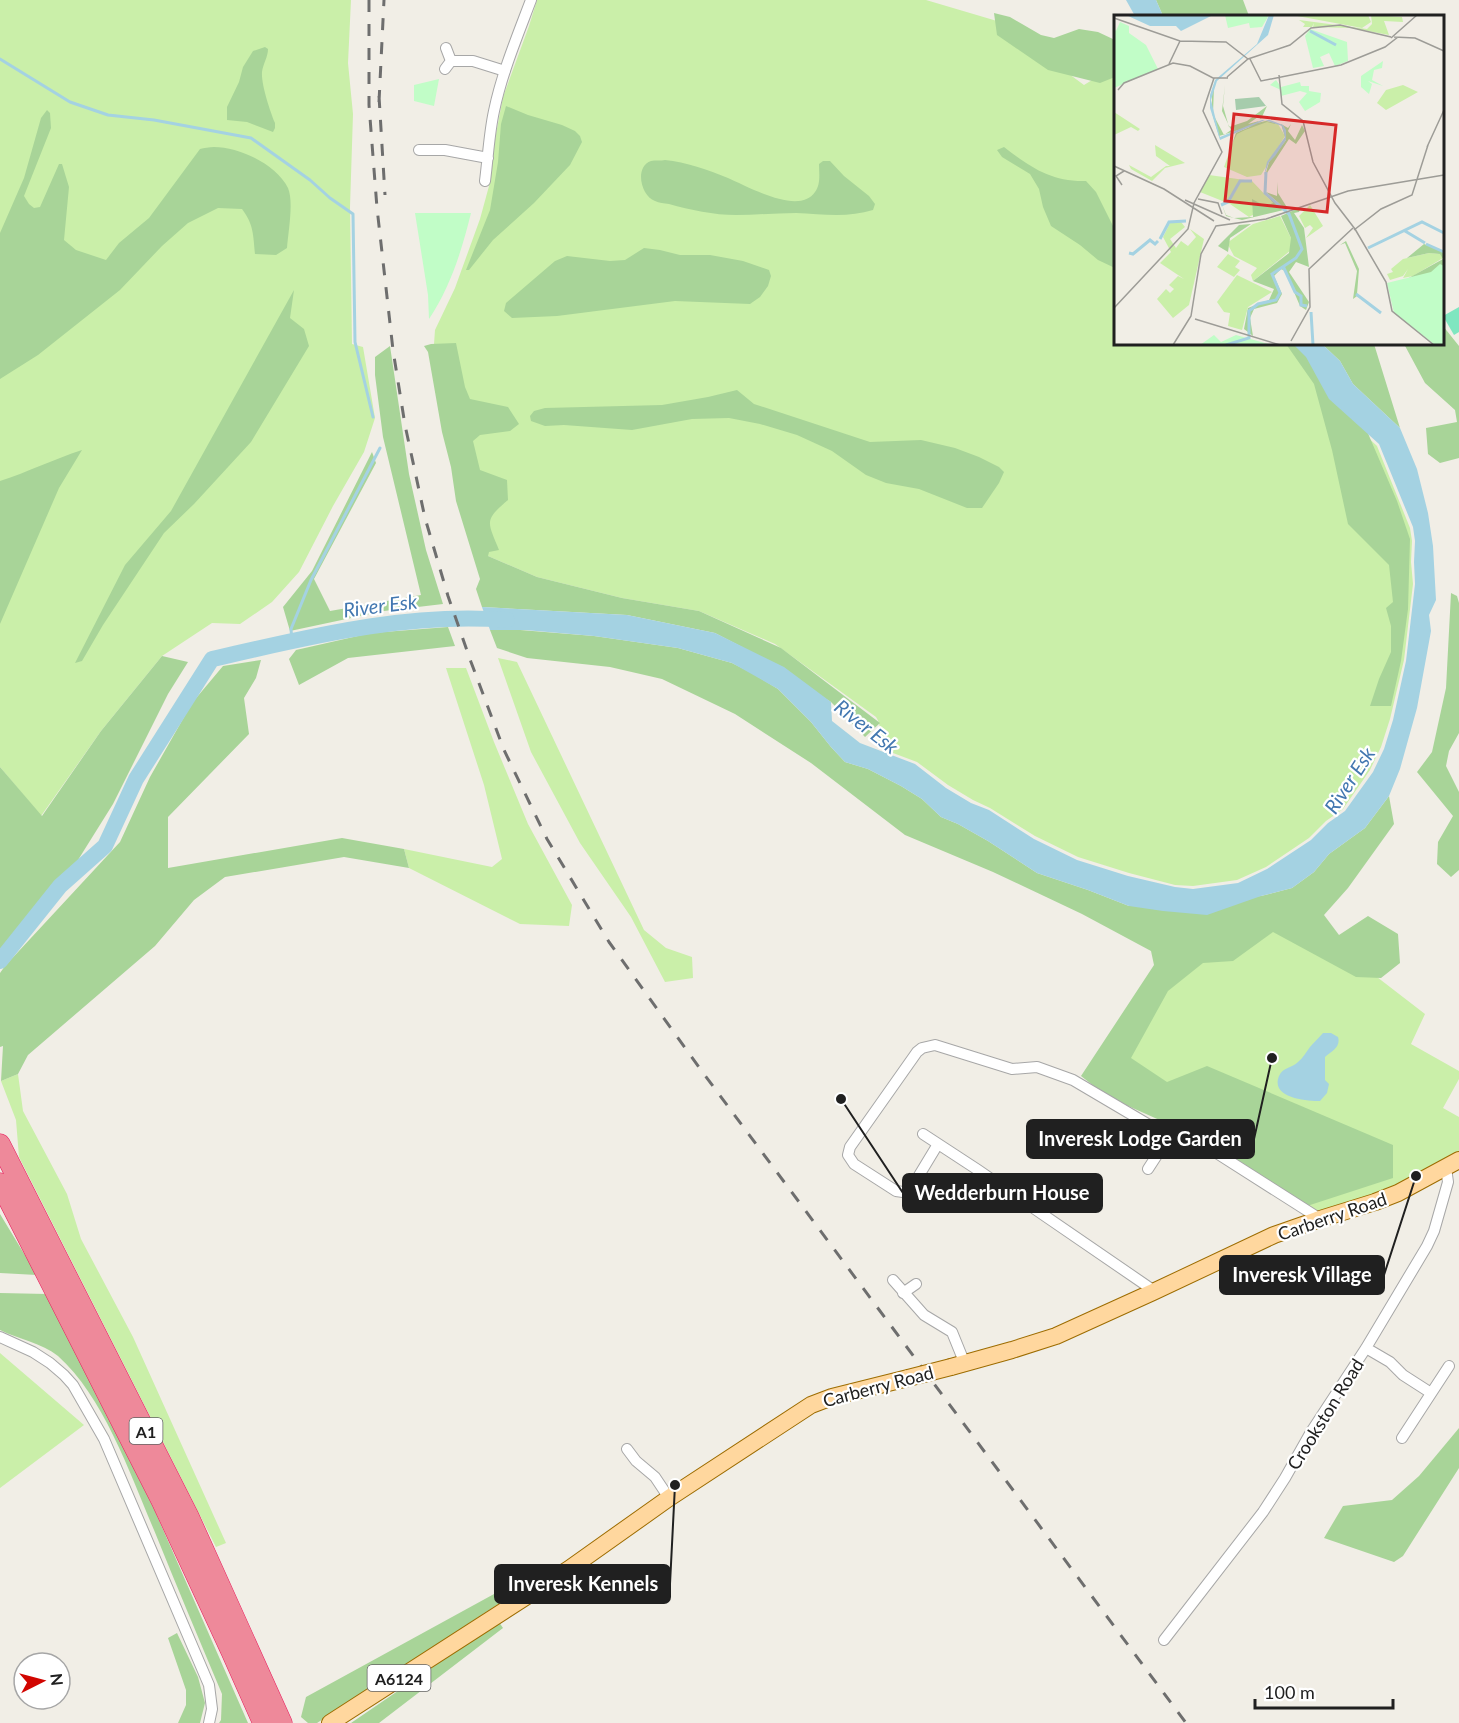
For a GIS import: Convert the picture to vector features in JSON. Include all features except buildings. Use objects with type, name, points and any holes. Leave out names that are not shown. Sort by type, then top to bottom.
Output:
[{"type":"highway","name":"A1","points":[[0,1144],[189,1517],[282,1723]]},
{"type":"highway","name":"A1","points":[[0,1183],[162,1502],[263,1723]]},
{"type":"main road","name":"Carberry Road","points":[[330,1723],[559,1575],[669,1498],[812,1405],[832,1397],[1028,1346],[1153,1292],[1274,1235],[1398,1193],[1452,1164]]},
{"type":"street","points":[[485,181],[494,111],[505,70],[531,0]]},
{"type":"street","points":[[446,48],[448,65],[473,61],[505,70]]},
{"type":"street","points":[[417,150],[445,150],[488,158]]},
{"type":"street","points":[[938,1144],[912,1187],[903,1192],[896,1191],[854,1164],[848,1155],[850,1147],[917,1052],[929,1045],[942,1046],[1012,1069],[1037,1067],[1073,1080],[1156,1129],[1215,1152],[1314,1215],[1317,1220]]},
{"type":"street","points":[[923,1134],[1153,1292]]},
{"type":"street","points":[[1148,1169],[1170,1135]]},
{"type":"street","name":"Crookston Road","points":[[1164,1640],[1263,1512],[1311,1432],[1366,1348],[1427,1246],[1434,1231],[1452,1164]]},
{"type":"street","points":[[892,1280],[924,1316],[952,1332],[958,1365]]},
{"type":"street","points":[[903,1293],[916,1284]]},
{"type":"street","points":[[0,1337],[33,1352],[64,1375],[73,1385],[104,1439],[209,1685],[212,1709],[209,1723]]},
{"type":"street","points":[[1366,1348],[1390,1362],[1403,1375],[1431,1393]]},
{"type":"street","points":[[1402,1438],[1447,1364],[1459,1373]]},
{"type":"street","points":[[627,1449],[636,1461],[655,1477],[669,1498]]},
{"type":"green space","points":[[0,0],[351,0],[348,63],[353,114],[350,207],[352,344],[363,347],[375,418],[364,452],[299,572],[272,602],[240,624],[212,623],[162,656],[101,731],[41,816],[0,767]]},
{"type":"green space","points":[[537,0],[926,0],[997,21],[1084,85],[1114,67],[1114,345],[1291,345],[1360,430],[1377,446],[1410,528],[1413,584],[1404,660],[1390,719],[1381,747],[1370,770],[1343,809],[1326,821],[1309,838],[1266,867],[1237,880],[1193,886],[1175,885],[1129,873],[1078,857],[1035,836],[948,785],[917,762],[877,747],[880,728],[876,717],[775,644],[699,611],[622,598],[537,577],[488,556],[434,344],[435,330],[455,288],[480,219],[489,186],[492,155],[503,97]]},
{"type":"green space","points":[[1156,0],[1243,0],[1249,15],[1163,15]]},
{"type":"green space","points":[[994,13],[1010,17],[1041,35],[1054,38],[1079,29],[1098,32],[1114,40],[1114,77],[1100,83],[1048,70],[997,35]]},
{"type":"green space","points":[[265,47],[268,52],[262,77],[266,98],[275,123],[273,132],[247,122],[227,120],[227,107],[239,82],[243,67],[253,51]]},
{"type":"green space","points":[[439,79],[434,106],[414,101],[414,85]]},
{"type":"green space","points":[[506,106],[575,131],[582,142],[570,165],[534,203],[493,240],[469,270],[466,270],[490,210],[498,162],[501,124]]},
{"type":"green space","points":[[47,110],[50,113],[51,128],[24,196],[34,208],[40,207],[59,164],[62,164],[69,187],[64,240],[76,250],[106,260],[119,243],[149,218],[200,149],[214,147],[234,150],[256,158],[275,171],[282,179],[288,188],[291,201],[287,248],[276,255],[255,254],[251,225],[242,209],[218,208],[188,223],[162,246],[120,290],[38,355],[0,379],[0,233],[24,178],[41,118]]},
{"type":"green space","points":[[1004,147],[1023,161],[1052,176],[1073,181],[1086,181],[1096,192],[1114,228],[1114,268],[1098,260],[1051,226],[1039,189],[1030,174],[1002,157],[997,150]]},
{"type":"green space","points":[[665,160],[705,169],[773,197],[797,201],[807,199],[815,192],[819,182],[819,164],[823,161],[830,161],[875,204],[873,210],[845,215],[796,213],[728,215],[694,210],[657,202],[650,198],[643,188],[642,169],[651,161]]},
{"type":"green space","points":[[415,213],[471,213],[454,268],[443,295],[429,319],[428,295]]},
{"type":"green space","points":[[644,248],[680,255],[710,255],[743,261],[769,270],[771,276],[768,286],[760,297],[750,304],[675,301],[557,316],[512,318],[504,311],[506,303],[555,261],[567,256],[610,261],[625,260]]},
{"type":"green space","points":[[294,290],[290,318],[304,329],[309,346],[251,442],[164,533],[82,661],[75,663],[125,565],[171,511]]},
{"type":"green space","points":[[1459,307],[1459,332],[1454,335],[1444,315]]},
{"type":"green space","points":[[1444,327],[1459,346],[1459,458],[1440,463],[1428,454],[1426,428],[1457,422],[1455,410],[1425,383],[1405,345],[1444,345]]},
{"type":"green space","points":[[456,343],[465,387],[470,399],[508,407],[519,424],[510,431],[480,435],[473,441],[480,470],[507,480],[508,500],[494,513],[490,522],[499,550],[489,552],[488,556],[537,577],[622,598],[699,611],[781,648],[880,723],[865,737],[831,702],[715,633],[627,615],[482,607],[476,589],[480,579],[456,501],[428,352],[424,346]]},
{"type":"green space","points":[[1287,345],[1308,345],[1358,410],[1397,501],[1410,539],[1408,609],[1401,661],[1391,706],[1370,706],[1391,652],[1391,626],[1386,608],[1393,602],[1389,565],[1348,524],[1332,450],[1314,384]]},
{"type":"green space","points":[[1323,345],[1374,345],[1400,428],[1353,384],[1340,361]]},
{"type":"green space","points":[[390,346],[409,474],[426,550],[443,604],[384,611],[290,631],[283,607],[312,571],[372,452],[376,463],[314,579],[330,611],[421,595],[383,437],[375,375],[375,357]]},
{"type":"green space","points":[[737,390],[754,404],[870,442],[921,440],[955,448],[979,457],[1004,472],[982,508],[967,508],[919,489],[886,483],[866,475],[832,451],[797,435],[760,424],[729,418],[692,419],[632,430],[564,425],[545,426],[531,421],[530,416],[534,411],[545,408],[662,405]]},
{"type":"green space","points":[[82,450],[59,488],[0,624],[0,481]]},
{"type":"green space","points":[[1451,593],[1457,596],[1459,603],[1459,733],[1449,751],[1446,766],[1459,792],[1459,870],[1451,877],[1437,864],[1438,842],[1453,816],[1417,772],[1432,752],[1446,688]]},
{"type":"green space","points":[[448,627],[455,646],[348,658],[299,685],[289,659],[296,650],[371,633]]},
{"type":"green space","points":[[507,629],[594,636],[678,648],[732,663],[778,689],[811,722],[845,762],[868,769],[901,786],[922,799],[941,817],[988,841],[1037,873],[1129,906],[1261,896],[1292,888],[1314,872],[1329,854],[1365,828],[1389,796],[1394,824],[1348,888],[1324,915],[1339,935],[1368,916],[1398,934],[1400,963],[1381,978],[1356,977],[1273,932],[1233,961],[1203,963],[1168,991],[1131,1058],[1167,1082],[1207,1066],[1393,1145],[1393,1178],[1307,1206],[1211,1143],[1108,1097],[1081,1076],[1154,965],[1151,951],[1082,914],[993,872],[905,835],[811,763],[735,714],[662,679],[610,667],[527,658],[497,648],[490,630]]},
{"type":"green space","points":[[162,656],[188,662],[168,694],[113,804],[78,860],[0,953],[0,767],[42,816],[101,731]]},
{"type":"green space","points":[[498,658],[517,662],[644,930],[666,948],[692,957],[693,978],[665,982],[631,917],[580,843],[531,752]]},
{"type":"green space","points":[[261,660],[256,678],[244,698],[249,734],[168,817],[168,868],[342,838],[404,849],[409,868],[344,857],[225,877],[194,900],[155,946],[28,1055],[18,1074],[1,1081],[3,1046],[0,1047],[0,973],[120,842],[150,777],[192,703],[223,666]]},
{"type":"green space","points":[[446,668],[466,668],[528,824],[572,905],[569,926],[520,924],[409,868],[404,849],[492,867],[502,859],[484,785]]},
{"type":"green space","points":[[1268,922],[1364,967],[1425,1014],[1411,1044],[1459,1071],[1459,1079],[1443,1108],[1459,1117],[1459,1152],[1387,1191],[1324,1210],[1316,1210],[1216,1143],[1098,1074],[1179,946]]},
{"type":"green space","points":[[18,1074],[23,1111],[67,1194],[81,1239],[133,1337],[226,1543],[216,1547],[19,1157],[16,1120],[1,1081]]},
{"type":"green space","points":[[0,1214],[37,1275],[0,1273]]},
{"type":"green space","points":[[0,1293],[47,1294],[154,1509],[248,1723],[219,1723],[222,1694],[125,1461],[102,1414],[74,1373],[58,1356],[45,1348],[0,1330]]},
{"type":"green space","points":[[0,1353],[84,1425],[0,1488]]},
{"type":"green space","points":[[1459,1428],[1459,1468],[1403,1556],[1394,1562],[1324,1538],[1343,1506],[1392,1500],[1419,1476]]},
{"type":"green space","points":[[523,1578],[527,1585],[317,1723],[308,1723],[301,1717],[306,1697]]},
{"type":"green space","points":[[499,1622],[503,1628],[379,1723],[351,1723]]},
{"type":"green space","points":[[177,1633],[198,1677],[205,1703],[200,1723],[178,1723],[186,1705],[186,1690],[168,1638]]},
{"type":"water","points":[[1126,0],[1156,0],[1163,15],[1134,15]]},
{"type":"water","points":[[1294,345],[1323,345],[1340,361],[1353,384],[1400,428],[1417,469],[1428,513],[1433,546],[1436,600],[1429,615],[1431,631],[1417,708],[1400,769],[1389,796],[1365,828],[1329,854],[1314,872],[1292,888],[1207,915],[1129,906],[1037,873],[988,841],[941,817],[922,799],[901,786],[868,769],[845,762],[811,722],[778,689],[732,663],[678,648],[594,636],[525,630],[490,630],[482,607],[627,615],[715,633],[784,667],[831,702],[832,721],[860,743],[915,764],[946,788],[971,803],[989,810],[1034,839],[1077,860],[1128,876],[1175,887],[1193,889],[1238,883],[1267,869],[1311,840],[1328,823],[1345,811],[1373,772],[1384,749],[1406,661],[1415,584],[1413,527],[1379,444],[1329,399],[1306,357]]},
{"type":"water","points":[[1323,1033],[1331,1033],[1339,1040],[1335,1049],[1325,1057],[1325,1080],[1329,1084],[1327,1093],[1320,1101],[1299,1099],[1285,1094],[1278,1083],[1279,1076],[1285,1069],[1296,1064]]},
{"type":"waterway","points":[[0,59],[70,102],[108,115],[154,120],[251,138],[353,214],[355,342],[373,417]]},
{"type":"waterway","points":[[292,641],[291,629],[311,580],[380,448]]},
{"type":"waterway","name":"River Esk","points":[[0,961],[60,886],[105,846],[136,779],[212,659],[321,635],[395,623],[469,618],[507,620]]},
{"type":"railway","points":[[369,0],[369,105],[377,208],[393,350],[405,425],[425,518],[448,596],[504,750],[547,839],[609,942],[701,1070],[1186,1723]]},
{"type":"railway","points":[[379,102],[384,0]]},
{"type":"railway","points":[[379,96],[385,195]]},
{"type":"place","name":"Inveresk Lodge Garden","points":[[1272,1058]]},
{"type":"place","name":"Wedderburn House","points":[[841,1099]]},
{"type":"place","name":"Inveresk Village","points":[[1416,1176]]},
{"type":"place","name":"Inveresk Kennels","points":[[675,1485]]}]
